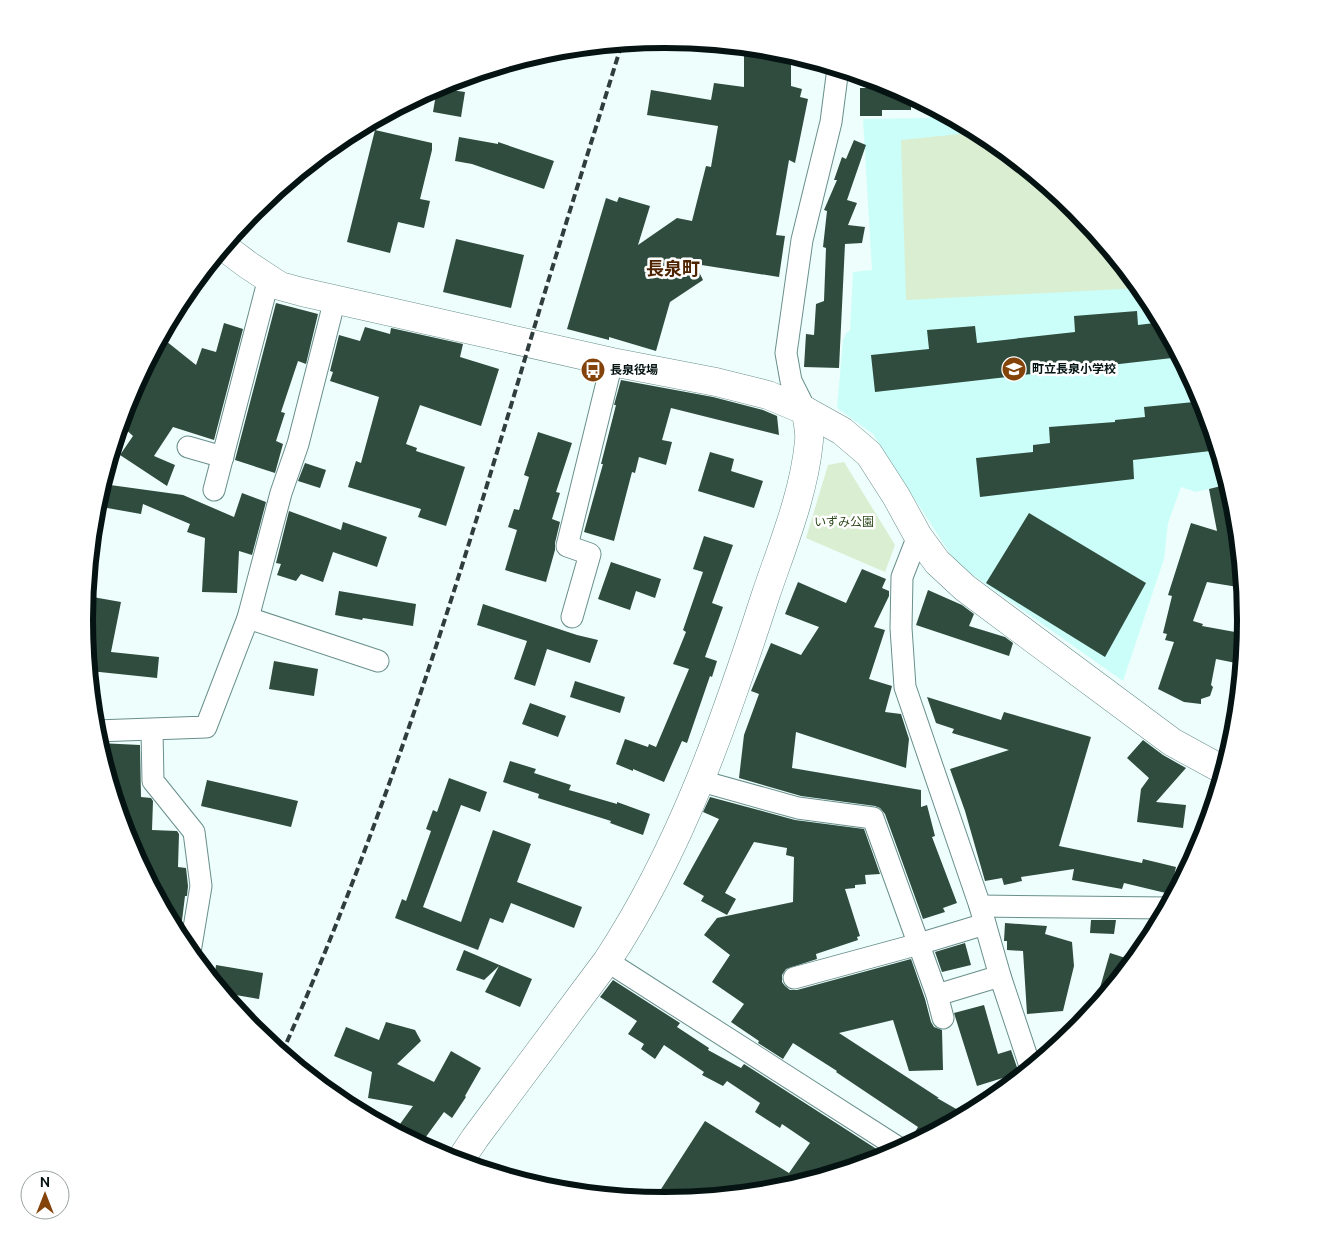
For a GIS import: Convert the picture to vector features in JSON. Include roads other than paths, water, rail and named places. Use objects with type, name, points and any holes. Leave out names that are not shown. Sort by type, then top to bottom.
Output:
[{"type":"street","points":[[463,1155],[607,961],[624,935],[661,867],[701,781],[742,669],[800,490],[809,439],[806,411],[791,381],[786,353],[802,240],[831,122],[837,74]]},
{"type":"street","points":[[229,251],[280,286],[612,362],[716,382],[760,393],[806,411],[842,431],[869,454],[896,496],[918,536],[937,562],[966,588],[1172,742],[1219,768]]},
{"type":"street","points":[[214,490],[269,278]]},
{"type":"street","points":[[105,731],[206,727],[248,618],[281,493],[298,444],[335,299]]},
{"type":"street","points":[[572,617],[590,554],[567,546],[612,362]]},
{"type":"street","points":[[188,447],[223,456]]},
{"type":"street","points":[[918,536],[902,577],[900,628],[905,687],[983,915],[1000,976],[1029,1062]]},
{"type":"street","points":[[248,618],[378,660]]},
{"type":"street","points":[[152,730],[153,781],[194,832],[201,886],[192,941]]},
{"type":"street","points":[[701,781],[798,808],[874,818],[938,995],[943,1018]]},
{"type":"street","points":[[794,978],[919,944],[983,915],[1161,908]]},
{"type":"street","points":[[607,961],[894,1145]]},
{"type":"street","points":[[938,995],[1000,976]]},
{"type":"railway","points":[[285,1046],[354,880],[447,614],[620,50]]},
{"type":"place","name":"町立長泉小学校","points":[[1014,369]]},
{"type":"place","name":"長泉役場","points":[[593,370]]},
{"type":"district","name":"長泉町","points":[[673,269]]},
{"type":"park label","name":"いずみ公園","points":[[844,522]]}]
